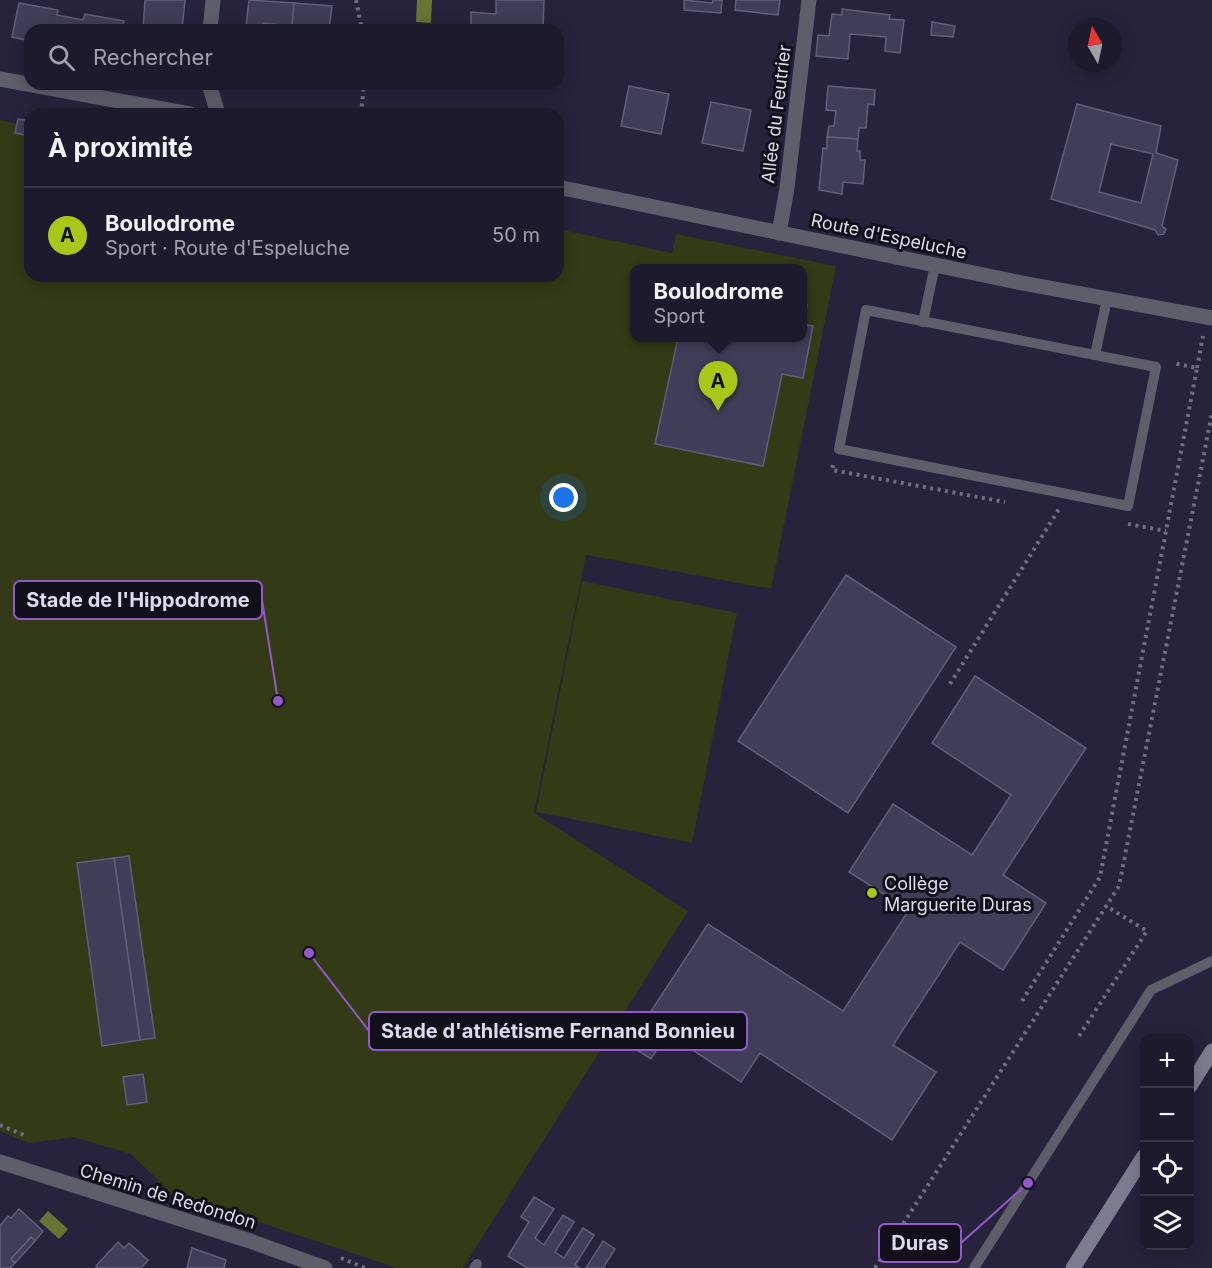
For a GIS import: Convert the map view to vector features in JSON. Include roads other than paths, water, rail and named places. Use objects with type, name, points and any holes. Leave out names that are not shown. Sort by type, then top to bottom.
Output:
[{"type":"main road","points":[[1194,1080],[1212,1051]]},
{"type":"main road","points":[[1073,1268],[1140,1162]]},
{"type":"street","points":[[211,24],[213,0]]},
{"type":"street","name":"Allée du Feutrier","points":[[779,233],[787,188],[809,0]]},
{"type":"street","points":[[0,79],[24,83]]},
{"type":"street","points":[[60,90],[157,108]]},
{"type":"street","points":[[211,90],[216,108]]},
{"type":"street","name":"Route d'Espeluche","points":[[564,189],[935,265],[1210,317]]},
{"type":"street","name":"Chemin de Redondon","points":[[0,1162],[250,1241],[325,1268]]},
{"type":"lane","points":[[923,322],[935,265]]},
{"type":"lane","points":[[1095,355],[1107,299]]},
{"type":"lane","points":[[866,310],[923,322],[1156,367],[1128,506],[838,449],[866,310]]},
{"type":"lane","points":[[974,1268],[1151,990],[1212,961]]},
{"type":"place","name":"Boulodrome","points":[[718,411]]},
{"type":"place","name":"Stade de l'Hippodrome","points":[[278,701]]},
{"type":"place","name":"Collège Marguerite Duras","points":[[872,893]]},
{"type":"place","name":"Stade d'athlétisme Fernand Bonnieu","points":[[309,953]]},
{"type":"place","name":"Duras","points":[[1028,1183]]}]
